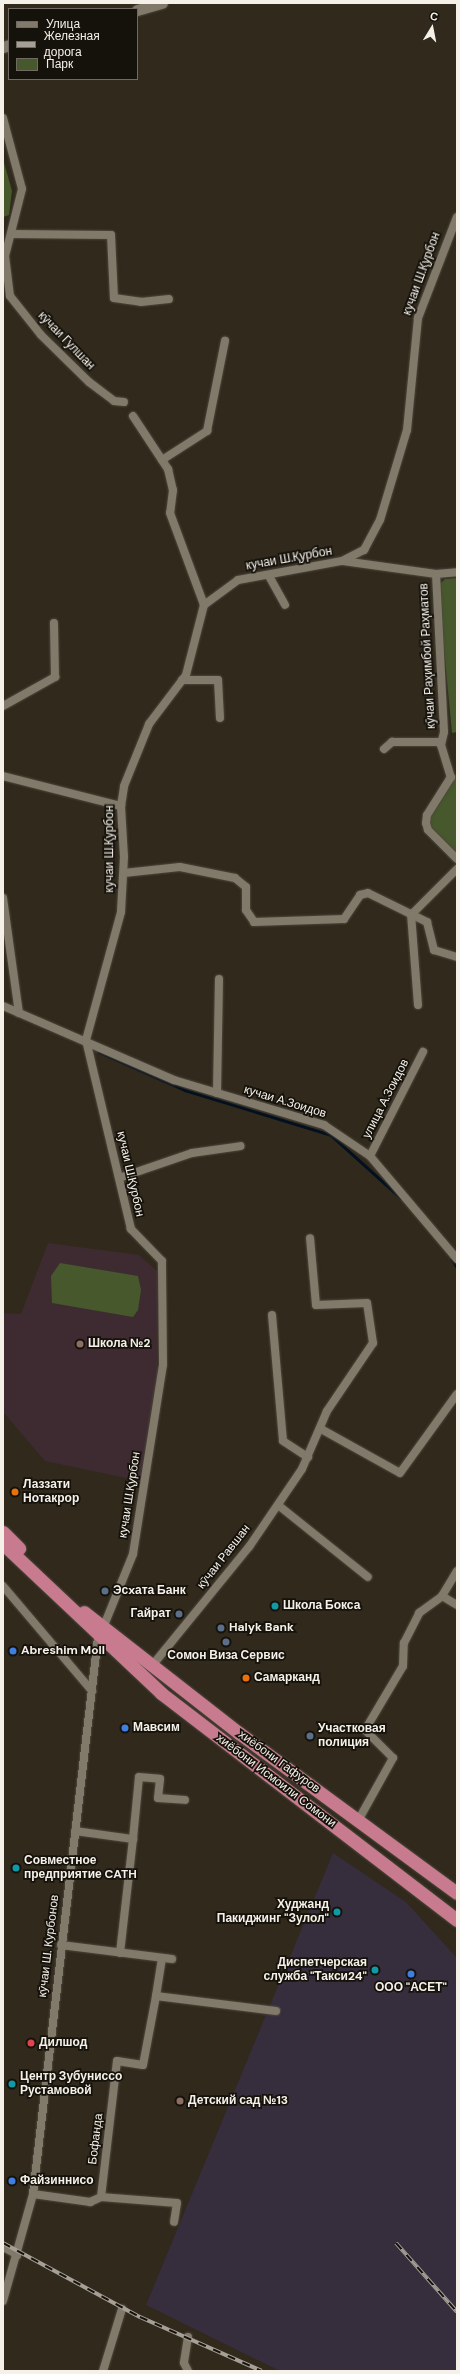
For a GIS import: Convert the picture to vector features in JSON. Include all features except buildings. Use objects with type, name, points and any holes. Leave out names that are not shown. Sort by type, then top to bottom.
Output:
[{"type":"highway","points":[[3,1532],[101,1633]]},
{"type":"highway","points":[[5,1550],[101,1633]]},
{"type":"highway","name":"хиёбони Гафуров","points":[[101,1633],[151,1667],[457,1892]]},
{"type":"highway","name":"хиёбони Исмоили Сомони","points":[[101,1633],[220,1740],[372,1853],[457,1920]]},
{"type":"highway","points":[[372,1853],[385,1838]]},
{"type":"main road","points":[[138,10],[162,3]]},
{"type":"street","name":"кӯчаи Гулшан","points":[[3,118],[22,188],[5,256],[10,296],[41,335],[89,382],[114,401],[124,402]]},
{"type":"street","name":"кучаи Ш.Қурбон","points":[[101,1633],[133,1554],[163,1364],[162,1261],[131,1229],[86,1040],[121,912],[124,873],[121,806],[149,724],[182,680],[204,605],[238,580],[269,576],[342,561],[364,550],[380,520],[407,430],[418,318],[457,217]]},
{"type":"street","points":[[11,234],[111,235],[114,298],[141,302],[169,300]]},
{"type":"street","points":[[162,460],[207,431],[225,341]]},
{"type":"street","points":[[133,416],[162,460],[173,490],[170,514],[204,605]]},
{"type":"street","name":"кӯчаи Раҳимбой Раҳматов","points":[[342,561],[436,574],[457,572]]},
{"type":"street","name":"кӯчаи Раҳимбой Раҳматов","points":[[436,574],[444,732],[441,742],[450,782],[427,815],[426,823],[428,830],[457,859]]},
{"type":"street","points":[[269,576],[285,605]]},
{"type":"street","points":[[3,706],[55,677],[54,623]]},
{"type":"street","points":[[182,680],[218,680],[220,718]]},
{"type":"street","points":[[384,750],[392,742],[441,742]]},
{"type":"street","points":[[3,776],[121,806]]},
{"type":"street","points":[[124,873],[174,867],[235,878],[246,887],[246,910],[254,922],[344,920],[363,892],[430,925],[434,950],[457,957]]},
{"type":"street","points":[[418,1004],[411,915],[457,869]]},
{"type":"street","points":[[3,898],[19,1013]]},
{"type":"street","points":[[217,1093],[219,979]]},
{"type":"street","name":"кучаи А.Зоидов","points":[[3,1006],[86,1040],[174,1080],[324,1125],[370,1156],[457,1259]]},
{"type":"street","name":"улица А.Зоидов","points":[[370,1156],[423,1052]]},
{"type":"street","points":[[119,1178],[192,1152],[241,1146]]},
{"type":"street","name":"кӯчаи Равшан","points":[[151,1667],[250,1547],[308,1457],[321,1429],[327,1411],[373,1343],[367,1303],[316,1305],[310,1238]]},
{"type":"street","points":[[272,1316],[283,1440],[308,1457]]},
{"type":"street","points":[[321,1429],[400,1473],[457,1394]]},
{"type":"street","points":[[278,1505],[368,1577]]},
{"type":"street","points":[[359,1819],[393,1758],[365,1730],[403,1666],[404,1643],[419,1613],[442,1596],[457,1571]]},
{"type":"street","points":[[3,1586],[92,1691]]},
{"type":"street","points":[[442,1596],[457,1605]]},
{"type":"street","name":"кӯчаи Ш. Курбонов","points":[[3,2301],[6,2283],[18,2256],[33,2194],[61,1945],[92,1691],[101,1633]]},
{"type":"street","points":[[120,1953],[139,1776],[160,1779],[158,1798],[184,1800]]},
{"type":"street","points":[[75,1831],[133,1839]]},
{"type":"street","points":[[61,1945],[162,1959],[172,1958]]},
{"type":"street","name":"Бофанда","points":[[101,2197],[117,2061],[143,2065],[162,1959]]},
{"type":"street","points":[[156,1996],[276,2011]]},
{"type":"street","points":[[33,2194],[90,2202],[101,2197],[176,2203],[174,2222]]},
{"type":"street","points":[[3,2248],[18,2256]]},
{"type":"street","points":[[103,2371],[122,2309]]},
{"type":"street","points":[[188,2337],[184,2363],[188,2371]]},
{"type":"shaded area","name":"Школа №2","points":[[48,1243],[139,1255],[157,1271],[157,1374],[140,1481],[45,1461],[3,1412],[3,1313],[21,1314]]},
{"type":"shaded area","points":[[333,1853],[406,1902],[457,1958],[457,2371],[280,2371],[146,2305]]},
{"type":"green space","points":[[3,159],[12,191],[9,215],[3,217]]},
{"type":"green space","points":[[457,578],[457,732],[452,733],[438,586],[445,579]]},
{"type":"green space","points":[[457,773],[457,856],[429,829],[427,818]]},
{"type":"green space","points":[[60,1263],[138,1276],[141,1290],[138,1310],[133,1317],[52,1303],[51,1276]]},
{"type":"waterway","points":[[99,1052],[185,1090],[331,1135],[401,1198]]},
{"type":"waterway","points":[[452,1259],[457,1267]]},
{"type":"railway","points":[[3,2243],[140,2317],[262,2371]]},
{"type":"railway","points":[[396,2243],[457,2312]]},
{"type":"place","name":"Школа №2","points":[[80,1344]]},
{"type":"place","name":"Лаззати Нотакрор","points":[[15,1492]]},
{"type":"place","name":"Эсxата Банк","points":[[105,1591]]},
{"type":"place","name":"Школа Бокса","points":[[275,1606]]},
{"type":"place","name":"Гайрат","points":[[179,1614]]},
{"type":"place","name":"Halyk Bank","points":[[221,1628]]},
{"type":"place","name":"Сомон Виза Сервис","points":[[226,1642]]},
{"type":"place","name":"Abreshim Moll","points":[[13,1651]]},
{"type":"place","name":"Самарканд","points":[[246,1678]]},
{"type":"place","name":"Мавсим","points":[[125,1728]]},
{"type":"place","name":"Участковая полиция","points":[[310,1736]]},
{"type":"place","name":"Совместное предприятие CATH","points":[[16,1868]]},
{"type":"place","name":"Худжанд Пакиджинг \"Зулол\"","points":[[337,1912]]},
{"type":"place","name":"Диспетчерская служба \"Такси24\"","points":[[375,1970]]},
{"type":"place","name":"ООО \"АСЕТ\"","points":[[411,1974]]},
{"type":"place","name":"Дилшод","points":[[31,2043]]},
{"type":"place","name":"Центр Зубуниссо Рустамовой","points":[[12,2084]]},
{"type":"place","name":"Детский сад №13","points":[[180,2101]]},
{"type":"place","name":"Файзиннисо","points":[[12,2181]]}]
